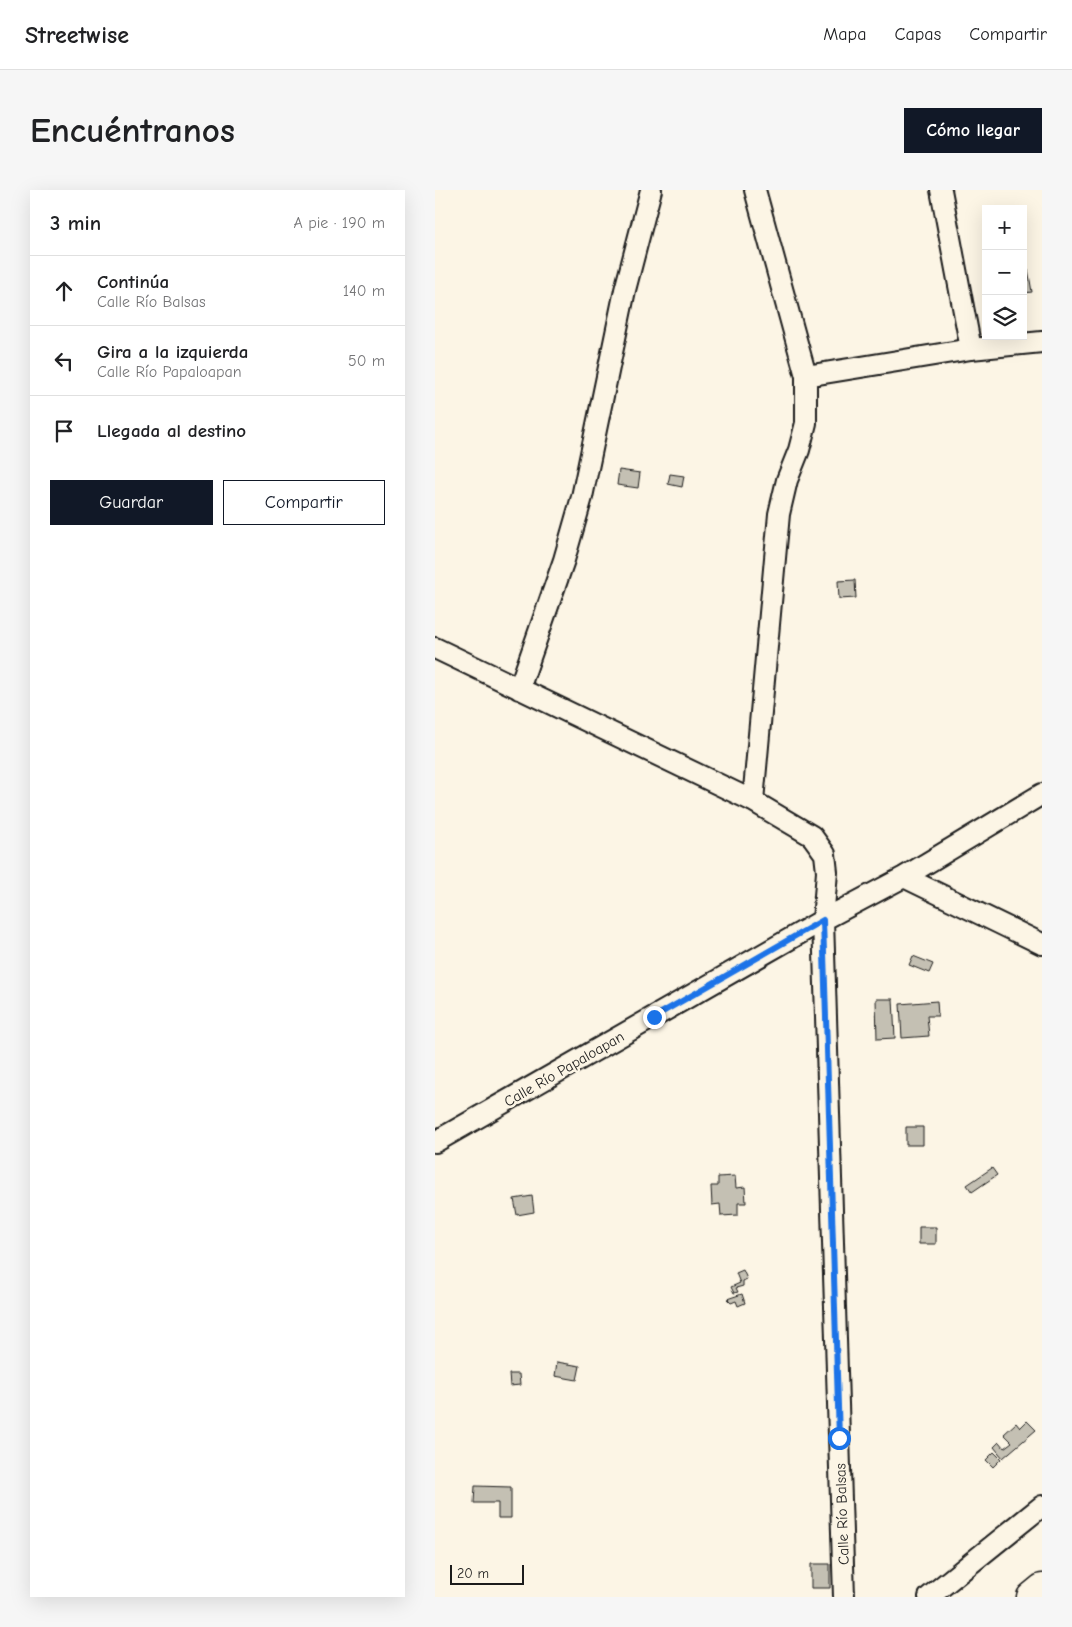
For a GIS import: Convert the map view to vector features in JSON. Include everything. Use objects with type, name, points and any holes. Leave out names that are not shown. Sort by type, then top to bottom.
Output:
[{"type":"street","points":[[519,690],[564,560],[582,497],[625,290],[651,190]]},
{"type":"street","points":[[753,801],[779,514],[787,480],[799,450],[806,423],[806,376],[755,190]]},
{"type":"street","points":[[941,190],[971,349]]},
{"type":"street","points":[[806,376],[971,349],[1042,342]]},
{"type":"street","name":"Calle Río Balsas","points":[[435,648],[753,801],[812,836],[825,854],[827,872],[823,920],[844,1597]]},
{"type":"street","name":"Calle Río Papaloapan","points":[[435,1142],[823,920],[903,877],[1042,794]]},
{"type":"street","points":[[903,877],[1042,944]]},
{"type":"street","points":[[929,1597],[1042,1506]]},
{"type":"street","points":[[1031,1597],[1042,1588]]},
{"type":"building","points":[[1027,269],[1032,292],[1027,293]]},
{"type":"building","points":[[619,470],[640,473],[638,488],[617,485]]},
{"type":"building","points":[[670,474],[684,476],[682,487],[668,484]]},
{"type":"building","points":[[855,580],[856,598],[839,599],[838,581]]},
{"type":"building","points":[[913,956],[933,964],[929,973],[909,965]]},
{"type":"building","points":[[876,999],[893,999],[895,1038],[877,1039]]},
{"type":"building","points":[[937,1001],[938,1016],[927,1016],[929,1036],[902,1038],[900,1004]]},
{"type":"building","points":[[906,1127],[923,1127],[923,1145],[906,1145]]},
{"type":"building","points":[[992,1168],[997,1175],[972,1192],[967,1185]]},
{"type":"building","points":[[735,1176],[736,1188],[745,1187],[746,1203],[738,1203],[738,1215],[721,1216],[720,1204],[712,1205],[711,1186],[718,1186],[718,1177]]},
{"type":"building","points":[[532,1196],[534,1212],[517,1215],[514,1199]]},
{"type":"building","points":[[919,1227],[936,1227],[936,1244],[919,1244]]},
{"type":"building","points":[[743,1270],[747,1279],[743,1281],[743,1286],[736,1288],[738,1292],[734,1293],[731,1287],[740,1283],[736,1273]]},
{"type":"building","points":[[742,1294],[745,1303],[738,1306],[736,1301],[731,1303],[727,1299]]},
{"type":"building","points":[[557,1362],[580,1366],[577,1380],[555,1376]]},
{"type":"building","points":[[509,1374],[519,1374],[520,1385],[510,1386]]},
{"type":"building","points":[[1027,1421],[1036,1430],[1003,1458],[994,1447],[999,1442],[1004,1448],[1012,1442],[1004,1434],[1016,1423],[1020,1428]]},
{"type":"building","points":[[994,1452],[1001,1459],[993,1467],[986,1460]]},
{"type":"building","points":[[475,1486],[511,1487],[511,1518],[498,1518],[498,1503],[474,1503]]},
{"type":"building","points":[[811,1564],[830,1564],[830,1588],[811,1588]]},
{"type":"route","points":[[654,1017],[823,920],[839,1438]]}]
